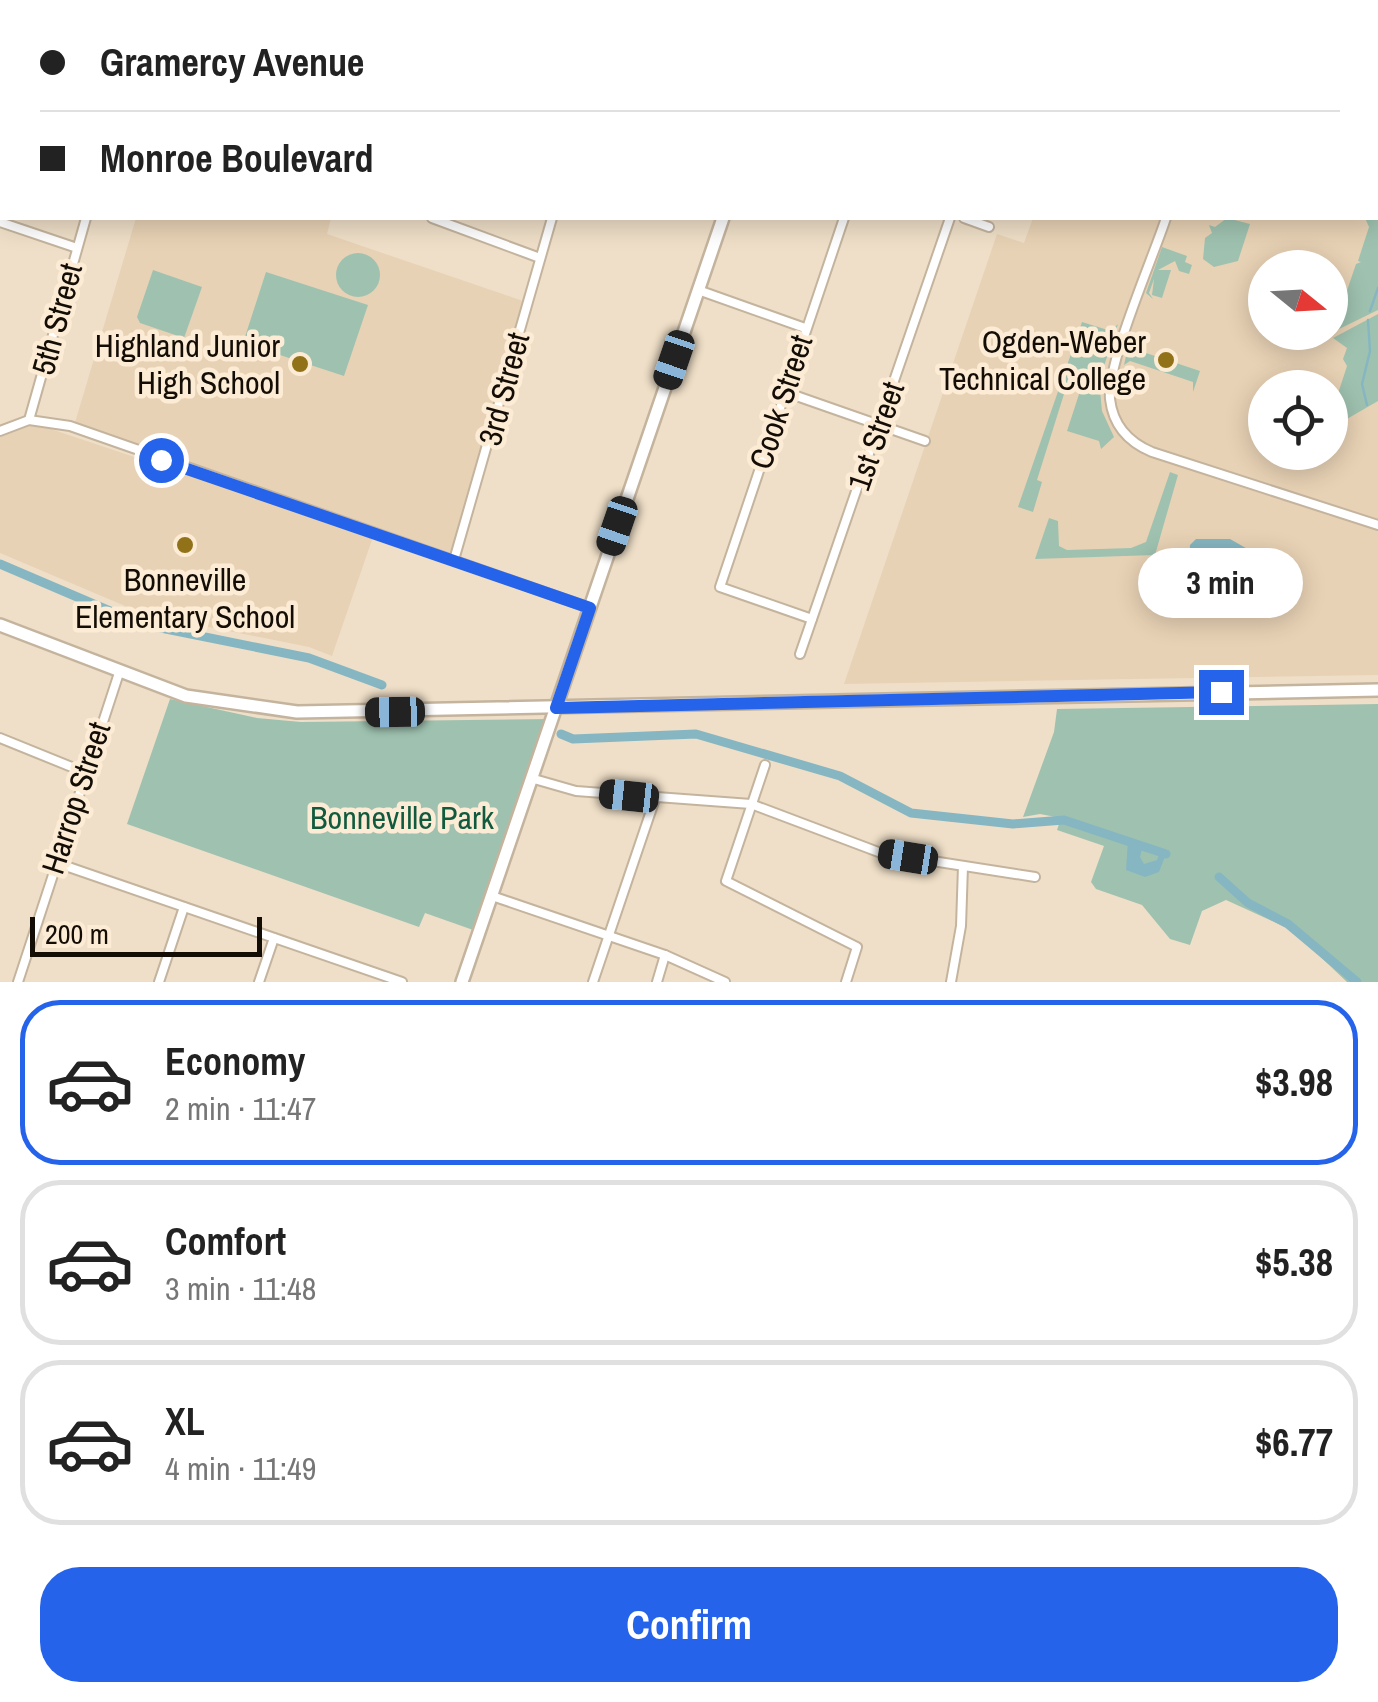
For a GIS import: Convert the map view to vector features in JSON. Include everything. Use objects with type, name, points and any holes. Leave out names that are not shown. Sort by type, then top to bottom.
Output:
[{"type":"main road","points":[[462,982],[722,220]]},
{"type":"main road","points":[[0,625],[194,698],[258,709],[323,713],[1378,690]]},
{"type":"street","name":"5th Street","points":[[29,420],[85,220]]},
{"type":"street","points":[[437,220],[540,258]]},
{"type":"street","name":"3rd Street","points":[[454,560],[551,220]]},
{"type":"street","name":"Cook Street","points":[[812,619],[720,586],[843,220]]},
{"type":"street","name":"1st Street","points":[[800,654],[949,220]]},
{"type":"street","points":[[970,220],[989,226]]},
{"type":"street","points":[[1165,220],[1111,382],[1112,412],[1119,427],[1127,438],[1152,452],[1378,525]]},
{"type":"street","points":[[0,222],[77,248]]},
{"type":"street","points":[[698,290],[805,328]]},
{"type":"street","points":[[785,392],[925,441]]},
{"type":"street","points":[[0,432],[29,420],[70,426],[590,608]]},
{"type":"street","name":"Harrop Street","points":[[18,982],[119,672]]},
{"type":"street","points":[[0,738],[84,772]]},
{"type":"street","points":[[765,765],[726,881],[857,947],[846,982]]},
{"type":"street","points":[[534,779],[576,791],[751,804],[881,853],[1036,877]]},
{"type":"street","points":[[593,982],[655,799]]},
{"type":"street","points":[[54,862],[402,982]]},
{"type":"street","points":[[951,982],[960,926],[962,866]]},
{"type":"street","points":[[492,896],[665,955],[724,982]]},
{"type":"street","points":[[158,982],[184,907]]},
{"type":"street","points":[[259,982],[274,938]]},
{"type":"street","points":[[656,982],[665,955]]},
{"type":"street","points":[[361,982],[365,970]]},
{"type":"shaded area","name":"Highland Junior High School","points":[[135,220],[330,220],[327,234],[526,302],[452,557],[74,426]]},
{"type":"shaded area","name":"Ogden-Weber Technical College","points":[[1032,220],[1378,220],[1378,675],[844,684],[997,234],[1024,243]]},
{"type":"shaded area","name":"Bonneville Elementary School","points":[[30,422],[373,537],[332,656],[309,647],[144,614],[0,553],[0,437]]},
{"type":"green space","points":[[1224,220],[1250,224],[1238,261],[1214,267],[1203,259],[1205,238],[1212,233],[1209,225],[1215,227]]},
{"type":"green space","points":[[1366,220],[1378,220],[1378,310],[1348,325],[1348,288],[1356,264],[1361,262],[1358,261],[1369,227]]},
{"type":"green space","points":[[1162,247],[1187,256],[1185,262],[1192,265],[1189,274],[1179,271],[1175,261],[1158,270],[1171,270],[1162,298],[1152,295],[1154,279],[1149,293],[1153,299],[1146,293]]},
{"type":"green space","points":[[358,253],[373,260],[380,275],[373,290],[358,297],[343,290],[336,275],[343,260]]},
{"type":"green space","points":[[153,270],[202,287],[184,338],[140,323],[137,317]]},
{"type":"green space","points":[[266,272],[368,305],[344,376],[243,343]]},
{"type":"green space","points":[[1378,314],[1378,401],[1348,418],[1348,370],[1343,359],[1348,350],[1348,330]]},
{"type":"green space","points":[[1082,322],[1111,331],[1118,324],[1100,378],[1078,372],[1070,375],[1037,480],[1042,482],[1033,512],[1018,507]]},
{"type":"green space","points":[[1128,347],[1200,371],[1193,392],[1193,382],[1130,361],[1124,365]]},
{"type":"green space","points":[[1082,385],[1100,390],[1102,411],[1114,437],[1101,449],[1099,441],[1067,431]]},
{"type":"green space","points":[[1170,472],[1178,475],[1155,555],[1035,559],[1049,518],[1058,521],[1059,546],[1067,550],[1131,548],[1146,542]]},
{"type":"green space","name":"Bonneville Park","points":[[170,699],[257,718],[301,722],[551,719],[476,931],[425,913],[419,927],[127,824]]},
{"type":"green space","points":[[1378,704],[1378,982],[1347,982],[1292,930],[1226,900],[1202,911],[1190,945],[1170,939],[1142,905],[1096,889],[1091,882],[1104,846],[1057,830],[1061,818],[1040,814],[1023,817],[1054,732],[1057,709]]},
{"type":"water","points":[[1196,539],[1230,539],[1251,551],[1251,558],[1230,572],[1196,571],[1189,565],[1190,545]]},
{"type":"water","points":[[1128,840],[1143,845],[1140,857],[1144,864],[1157,860],[1160,852],[1166,854],[1159,872],[1145,877],[1126,870]]},
{"type":"waterway","points":[[1370,311],[1378,288]]},
{"type":"waterway","points":[[1367,405],[1362,384],[1370,351],[1368,320]]},
{"type":"waterway","points":[[0,564],[138,623]]},
{"type":"waterway","points":[[146,625],[309,658],[382,685]]},
{"type":"waterway","points":[[561,734],[573,739],[696,734],[840,776],[911,813],[1013,824],[1064,820],[1166,854]]},
{"type":"waterway","points":[[1219,877],[1248,903],[1288,924],[1357,982]]},
{"type":"place","name":"Ogden-Weber Technical College","points":[[1166,360]]},
{"type":"place","name":"Highland Junior High School","points":[[300,364]]},
{"type":"place","name":"Bonneville Elementary School","points":[[185,545]]},
{"type":"route","points":[[161,460],[590,608],[556,708],[1221,692]]}]
